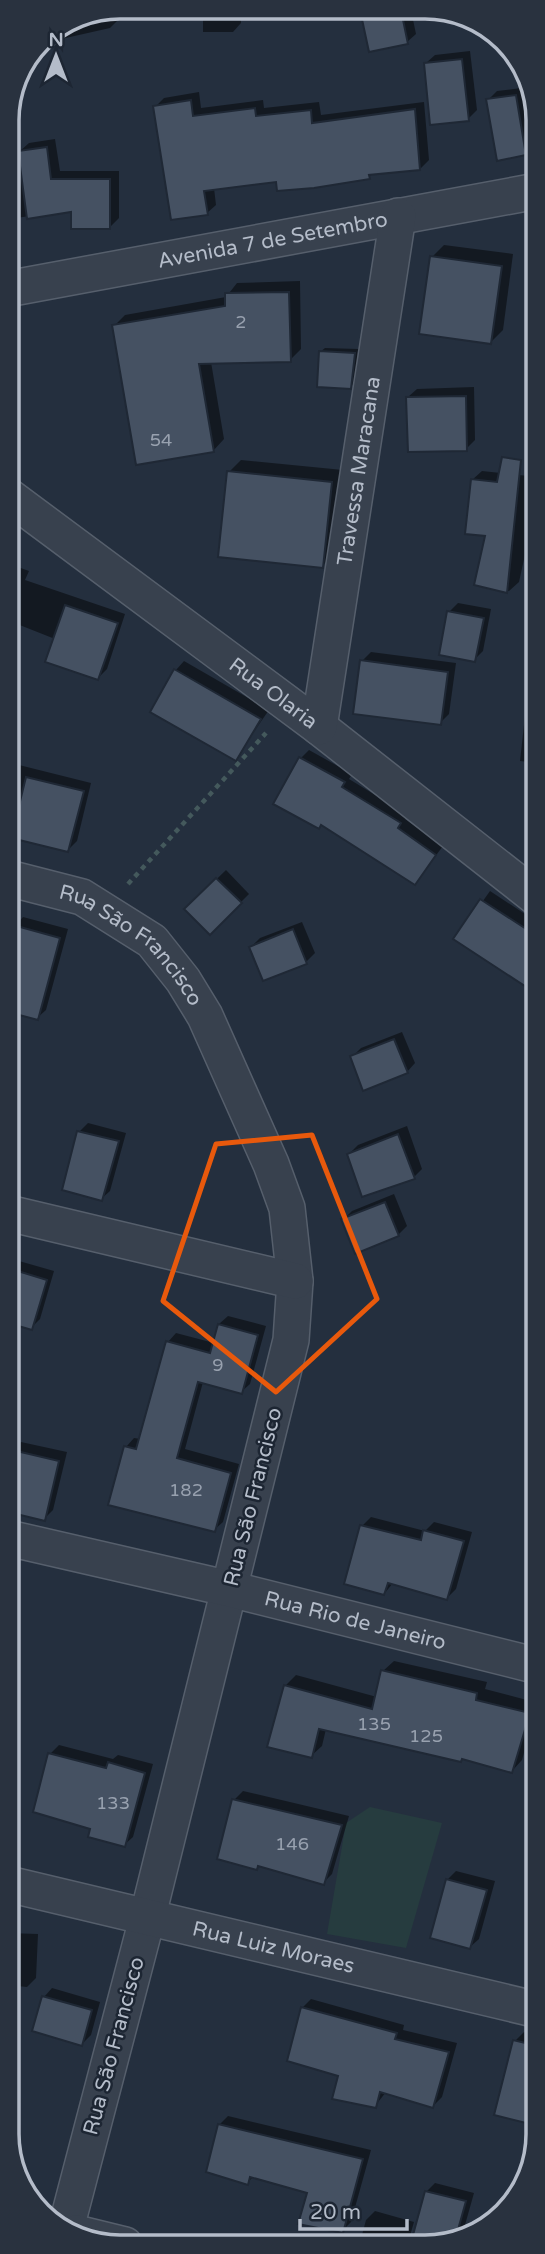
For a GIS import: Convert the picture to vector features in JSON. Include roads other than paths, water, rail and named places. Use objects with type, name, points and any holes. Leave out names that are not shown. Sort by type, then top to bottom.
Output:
[{"type":"street","name":"Avenida 7 de Setembro","points":[[19,287],[526,193]]},
{"type":"street","name":"Travessa Maracana","points":[[319,727],[398,216]]},
{"type":"street","name":"Rua Olaria","points":[[19,504],[319,727],[526,889]]},
{"type":"street","name":"Rua São Francisco","points":[[19,881],[82,897],[152,941],[183,980],[205,1016],[271,1164],[286,1209],[295,1281],[291,1340],[147,1919],[68,2220]]},
{"type":"street","points":[[19,1216],[295,1281]]},
{"type":"street","name":"Rua Rio de Janeiro","points":[[19,1541],[230,1589],[526,1663]]},
{"type":"street","name":"Rua Luiz Moraes","points":[[19,1887],[526,2007]]}]
